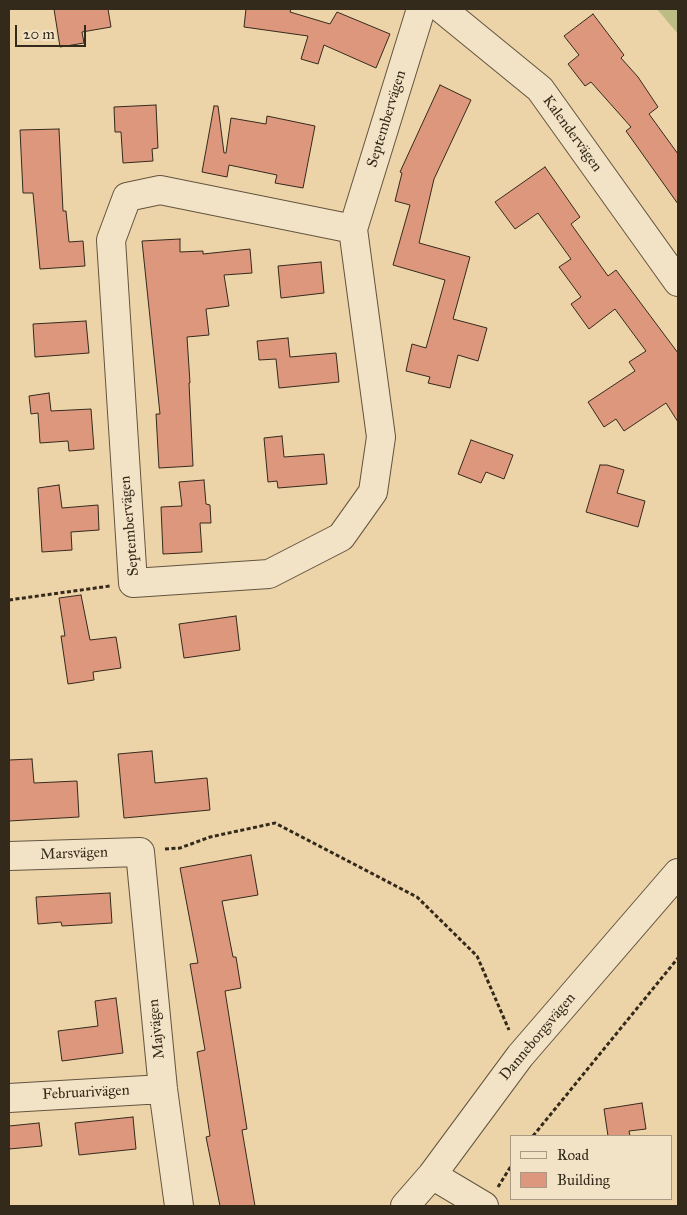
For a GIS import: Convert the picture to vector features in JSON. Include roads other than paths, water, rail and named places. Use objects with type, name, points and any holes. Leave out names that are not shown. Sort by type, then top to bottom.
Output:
[{"type":"street","name":"Septembervägen","points":[[353,229],[160,190],[127,197],[111,240],[133,583],[269,574],[341,537],[373,492],[381,437],[353,229],[421,9]]},
{"type":"street","name":"Kalendervägen","points":[[442,9],[540,89],[678,282]]},
{"type":"street","name":"Marsvägen","points":[[9,856],[140,852]]},
{"type":"street","name":"Majvägen","points":[[140,852],[163,1089],[179,1206]]},
{"type":"street","name":"Danneborgsvägen","points":[[405,1206],[432,1175],[520,1056],[678,873]]},
{"type":"street","name":"Februarivägen","points":[[9,1098],[163,1089]]},
{"type":"street","points":[[432,1175],[484,1206]]}]
